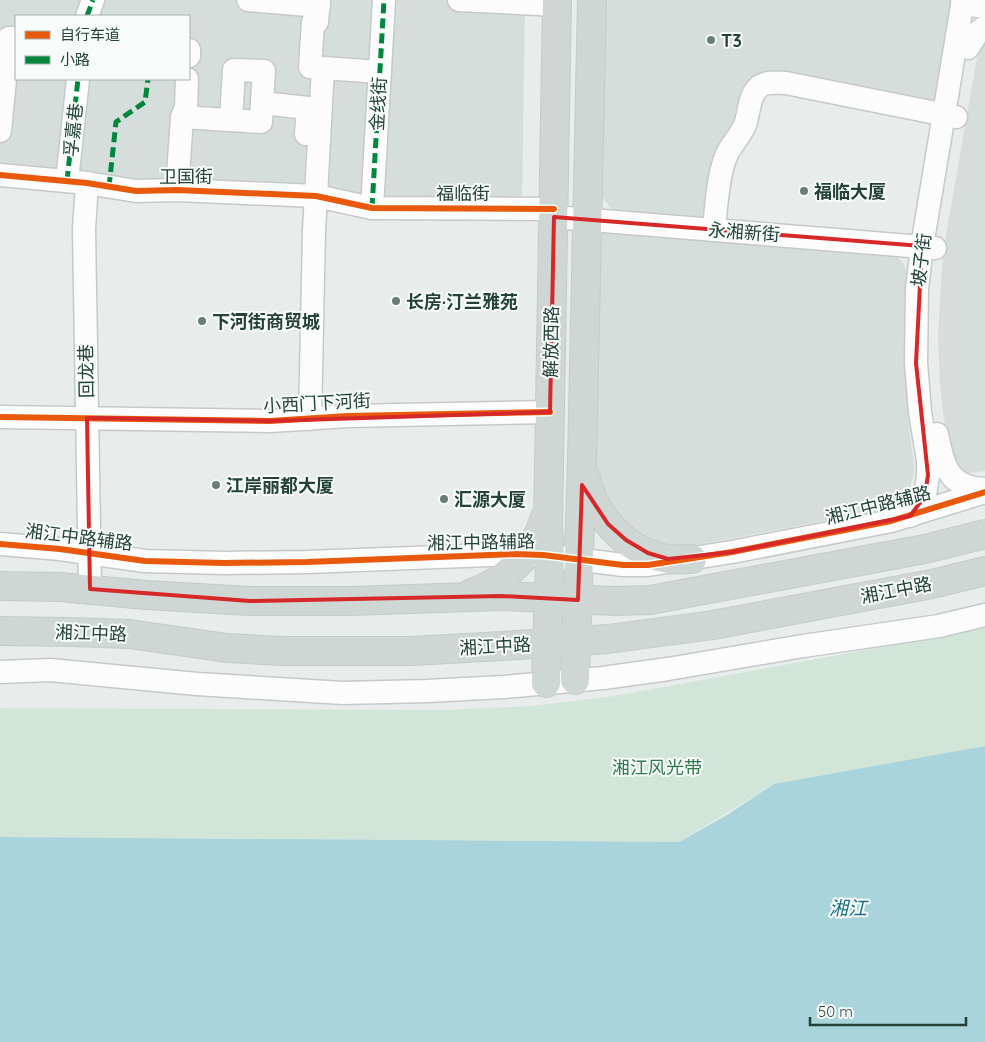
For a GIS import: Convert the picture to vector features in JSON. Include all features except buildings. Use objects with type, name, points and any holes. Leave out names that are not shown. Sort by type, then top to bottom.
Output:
[{"type":"main road","name":"解放西路","points":[[575,680],[592,0]]},
{"type":"main road","name":"解放西路","points":[[461,598],[485,589],[538,555],[539,536],[549,499],[557,2]]},
{"type":"main road","points":[[582,459],[587,485],[595,505],[608,524],[626,540],[648,554],[668,559],[692,559]]},
{"type":"main road","name":"湘江中路","points":[[0,586],[60,586],[164,596],[250,601],[351,601],[502,596],[615,601],[650,600],[925,549],[985,534]]},
{"type":"main road","points":[[538,555],[549,598],[546,683]]},
{"type":"main road","name":"湘江中路","points":[[0,631],[129,634],[227,648],[282,651],[412,651],[547,643],[654,634],[713,625],[932,584],[985,571]]},
{"type":"street","points":[[86,15],[92,0]]},
{"type":"street","points":[[248,0],[319,3],[317,22],[313,22],[310,67],[380,72]]},
{"type":"street","name":"金线街","points":[[372,208],[384,0]]},
{"type":"street","points":[[458,0],[557,2]]},
{"type":"street","name":"坡子街","points":[[950,115],[968,48],[974,11]]},
{"type":"street","name":"坡子街","points":[[910,516],[925,496],[928,475],[916,363],[916,289],[928,247],[950,115],[974,11]]},
{"type":"street","points":[[0,131],[9,38],[15,38]]},
{"type":"street","points":[[310,419],[316,196],[323,68]]},
{"type":"street","points":[[182,117],[261,122],[264,71],[234,70],[231,120]]},
{"type":"street","name":"孚嘉巷","points":[[77,182],[78,80]]},
{"type":"street","points":[[177,190],[182,117],[186,108],[187,80]]},
{"type":"street","points":[[714,230],[723,165],[727,153],[741,134],[752,94],[762,85],[771,82],[786,83],[950,115]]},
{"type":"street","points":[[262,103],[308,108],[306,134],[319,135]]},
{"type":"street","name":"卫国街","points":[[0,175],[77,182],[136,192],[177,190],[316,196],[372,208]]},
{"type":"street","name":"回龙巷","points":[[77,182],[84,229],[90,589]]},
{"type":"street","name":"福临街","points":[[372,208],[554,213]]},
{"type":"street","name":"永湘新街","points":[[554,213],[587,220],[928,247]]},
{"type":"street","name":"坡子街","points":[[928,247],[930,290],[929,362],[932,407],[942,460],[946,471],[955,480],[965,486],[985,491]]},
{"type":"street","name":"小西门下河街","points":[[0,417],[270,421],[434,413],[550,412]]},
{"type":"street","name":"湘江中路辅路","points":[[0,544],[145,561],[224,563],[307,562],[538,555],[623,565],[648,565],[692,559],[910,516],[985,491]]},
{"type":"street","points":[[0,672],[50,670],[197,684],[343,693],[427,691],[546,683],[668,669],[939,626],[985,615]]},
{"type":"highlighted area","points":[[554,217],[922,246],[916,363],[928,475],[925,496],[910,516],[732,552],[668,559],[648,553],[626,540],[608,524],[582,485],[578,600],[502,596],[250,601],[90,589],[87,418],[270,421],[550,412]]},
{"type":"shaded area","points":[[0,0],[525,0],[522,208],[0,175]]},
{"type":"shaded area","points":[[600,0],[955,0],[935,112],[762,85],[714,222],[613,211],[599,193]]},
{"type":"shaded area","points":[[985,44],[985,471],[969,473],[961,470],[948,451],[940,386],[938,336],[943,252],[976,63],[981,48]]},
{"type":"shaded area","points":[[615,230],[888,252],[897,257],[903,263],[909,277],[908,419],[914,473],[910,488],[901,500],[890,507],[876,511],[703,544],[677,546],[651,540],[633,530],[604,503],[591,455],[599,238],[604,232]]},
{"type":"green space","name":"湘江风光带","points":[[985,628],[985,746],[774,784],[679,842],[0,837],[0,708],[445,710],[533,706],[615,696]]},
{"type":"water","name":"湘江","points":[[985,746],[985,1042],[0,1042],[0,837],[679,842],[727,815],[774,784]]},
{"type":"marked path","points":[[87,15],[93,0]]},
{"type":"marked path","points":[[372,208],[384,0]]},
{"type":"marked path","points":[[67,181],[78,80]]},
{"type":"marked path","points":[[109,187],[116,122],[145,102],[148,80]]},
{"type":"cycle path","points":[[0,175],[87,183],[136,191],[177,190],[316,196],[372,208],[554,209]]},
{"type":"cycle path","points":[[0,417],[270,421],[348,416],[550,412]]},
{"type":"cycle path","points":[[0,544],[60,549],[145,561],[224,563],[307,562],[514,554],[543,555],[623,565],[648,565],[732,552],[891,521],[985,492]]},
{"type":"place","name":"T3","points":[[711,40]]},
{"type":"place","name":"福临大厦","points":[[804,191]]},
{"type":"place","name":"长房·汀兰雅苑","points":[[396,301]]},
{"type":"place","name":"下河街商贸城","points":[[202,321]]},
{"type":"place","name":"江岸丽都大厦","points":[[216,485]]},
{"type":"place","name":"汇源大厦","points":[[444,499]]}]
